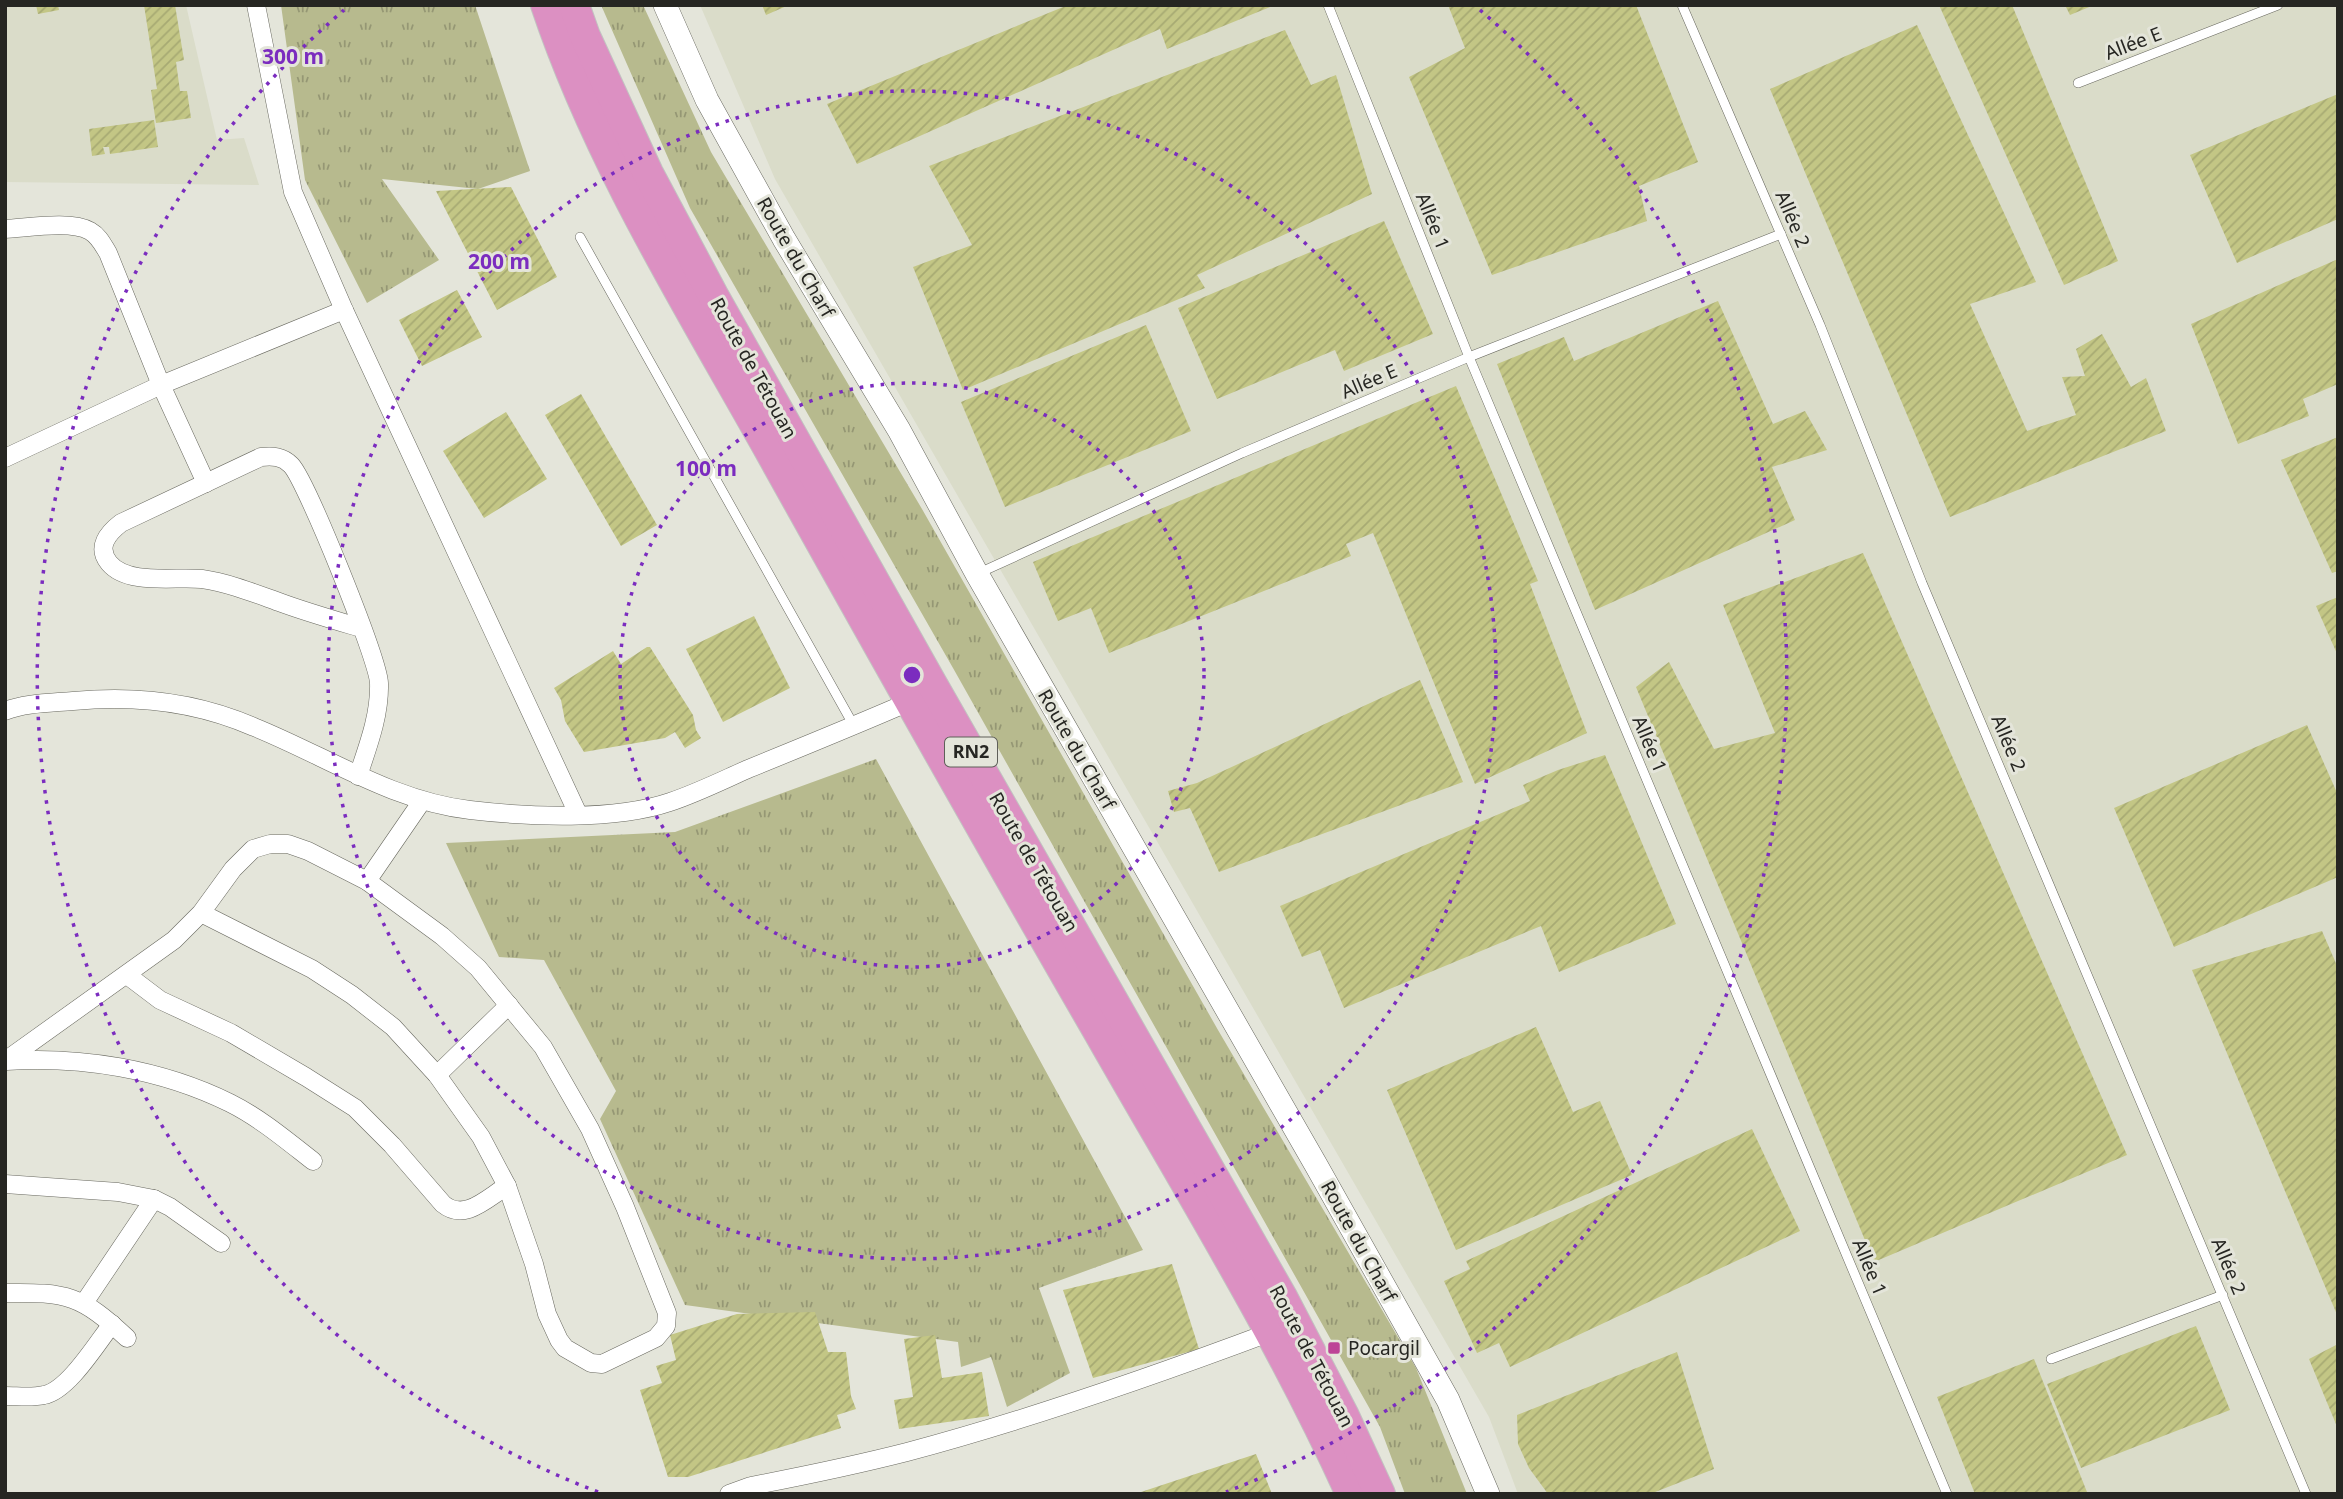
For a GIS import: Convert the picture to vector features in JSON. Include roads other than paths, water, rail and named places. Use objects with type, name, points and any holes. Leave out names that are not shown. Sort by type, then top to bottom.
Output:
[{"type":"highway","name":"Route de Tétouan","points":[[546,5],[559,46],[620,180],[909,702],[1271,1332],[1351,1494]]},
{"type":"highway","name":"Route de Tétouan","points":[[575,5],[585,36],[648,173],[713,295],[1282,1297],[1344,1416],[1380,1494]]},
{"type":"street","points":[[256,5],[293,192],[344,310],[578,814]]},
{"type":"street","name":"Route du Charf","points":[[665,5],[707,100],[784,239],[899,430],[977,574],[1448,1400],[1488,1494]]},
{"type":"street","points":[[5,229],[72,226],[88,229],[98,237],[108,253],[161,385],[206,483]]},
{"type":"street","points":[[5,458],[161,385],[344,310]]},
{"type":"street","points":[[358,776],[378,707],[379,680],[361,628],[316,513],[292,465],[274,455],[261,457],[121,523],[110,531],[104,542],[108,562],[132,576],[201,579],[243,589],[361,628]]},
{"type":"street","points":[[6,706],[106,698],[183,704],[253,726],[358,776],[422,801],[511,814],[578,814],[623,812],[669,803],[909,702]]},
{"type":"street","points":[[367,881],[422,801]]},
{"type":"street","points":[[5,1061],[174,940],[201,912],[233,869],[254,849],[270,844],[288,844],[308,851],[367,881],[442,936],[478,968],[543,1046],[590,1129],[625,1207],[668,1318],[663,1332],[641,1347],[602,1364],[581,1358],[565,1348],[547,1314],[534,1264],[507,1186],[481,1137],[436,1075],[393,1027],[352,995],[312,969],[201,912]]},
{"type":"street","points":[[127,975],[160,1000],[231,1033],[355,1108],[452,1211],[467,1211],[507,1186]]},
{"type":"street","points":[[436,1075],[509,1005]]},
{"type":"street","points":[[5,1061],[72,1059],[159,1076],[198,1088],[262,1122],[313,1161]]},
{"type":"street","points":[[5,1184],[117,1192],[154,1199],[221,1243]]},
{"type":"street","points":[[84,1303],[154,1199]]},
{"type":"street","points":[[5,1293],[71,1297],[84,1303],[127,1338]]},
{"type":"street","points":[[5,1396],[37,1396],[54,1392],[69,1378],[112,1324]]},
{"type":"street","points":[[729,1494],[751,1486],[906,1452],[999,1426],[1121,1387],[1271,1332]]},
{"type":"lane","name":"Allée 1","points":[[1328,5],[1469,357],[1947,1494]]},
{"type":"lane","name":"Allée 2","points":[[1682,5],[1820,325],[1922,583],[2306,1494]]},
{"type":"lane","name":"Allée E","points":[[2078,83],[2278,5]]},
{"type":"lane","name":"Allée E","points":[[977,574],[1242,453],[1469,357],[1781,234]]},
{"type":"lane","points":[[580,237],[854,726]]},
{"type":"lane","points":[[2051,1359],[2223,1295]]},
{"type":"place","name":"Pocargil","points":[[1334,1348]]}]
